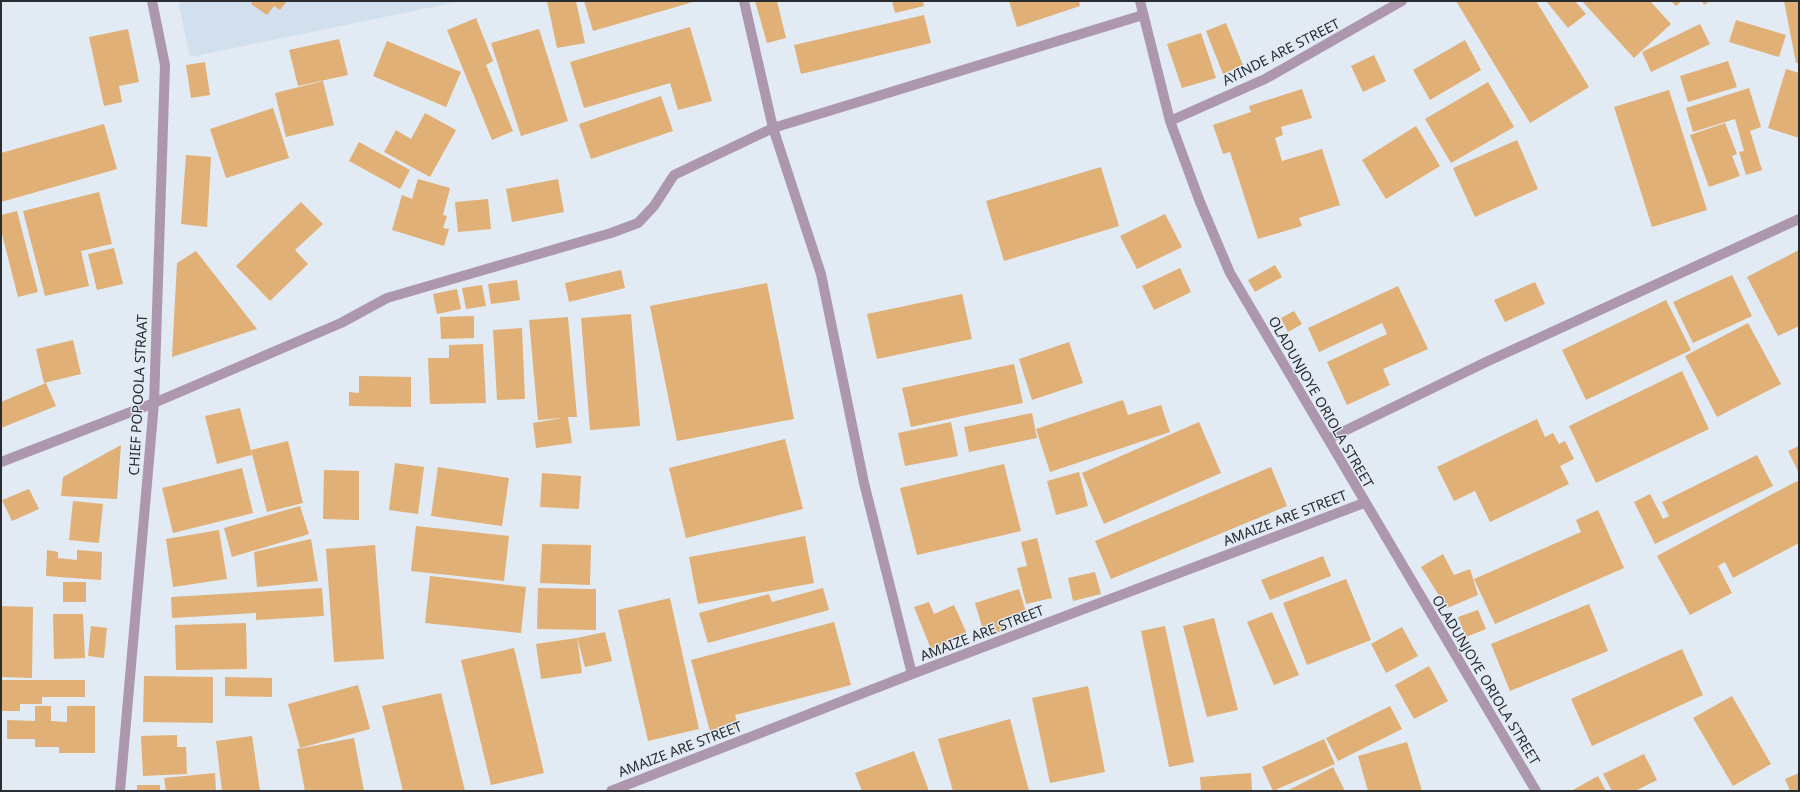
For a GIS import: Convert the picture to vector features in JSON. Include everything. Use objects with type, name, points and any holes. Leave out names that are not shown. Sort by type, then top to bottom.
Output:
[{"type":"street","name":"CHIEF POPOOLA STRAAT","points":[[120,791],[154,402],[165,65],[152,1]]},
{"type":"street","points":[[744,1],[773,128],[821,274],[864,483],[912,674]]},
{"type":"street","name":"OLADUNJOYE ORIOLA STREET","points":[[1140,1],[1170,121],[1200,202],[1230,273],[1364,503],[1536,791]]},
{"type":"street","name":"AYINDE ARE STREET","points":[[1170,121],[1266,79],[1402,1]]},
{"type":"street","points":[[1,462],[154,402],[341,323],[387,298],[611,233],[638,222],[654,206],[674,175],[773,128],[1143,15]]},
{"type":"street","points":[[1328,439],[1486,362],[1799,219]]},
{"type":"street","name":"AMAIZE ARE STREET","points":[[610,791],[912,674],[1364,503]]},
{"type":"shaded area","points":[[178,1],[462,1],[190,57]]},
{"type":"building","points":[[253,1],[287,1],[280,10],[274,6],[267,15],[251,4]]},
{"type":"building","points":[[547,1],[576,1],[585,43],[557,48]]},
{"type":"building","points":[[584,1],[692,1],[693,2],[593,31]]},
{"type":"building","points":[[755,1],[777,1],[786,38],[767,43]]},
{"type":"building","points":[[892,1],[923,1],[924,6],[895,13]]},
{"type":"building","points":[[1009,1],[1079,1],[1080,6],[1017,27]]},
{"type":"building","points":[[1456,1],[1536,1],[1589,87],[1530,123]]},
{"type":"building","points":[[1546,1],[1575,1],[1586,14],[1568,28]]},
{"type":"building","points":[[1582,1],[1650,1],[1671,24],[1634,58]]},
{"type":"building","points":[[1671,1],[1682,1],[1676,6]]},
{"type":"building","points":[[1702,1],[1710,1],[1704,5]]},
{"type":"building","points":[[1784,1],[1799,1],[1799,63],[1796,63]]},
{"type":"building","points":[[924,15],[931,43],[801,74],[794,45]]},
{"type":"building","points":[[476,18],[493,61],[486,65],[513,131],[492,140],[447,30]]},
{"type":"building","points":[[1736,20],[1786,35],[1779,57],[1729,42]]},
{"type":"building","points":[[1226,23],[1243,65],[1223,74],[1206,31]]},
{"type":"building","points":[[1700,24],[1710,44],[1651,72],[1642,52]]},
{"type":"building","points":[[690,27],[712,101],[678,110],[670,83],[584,108],[570,62]]},
{"type":"building","points":[[128,29],[139,82],[119,86],[122,102],[104,106],[89,37]]},
{"type":"building","points":[[539,29],[568,121],[521,136],[491,43]]},
{"type":"building","points":[[1201,33],[1216,78],[1182,88],[1167,44]]},
{"type":"building","points":[[339,39],[348,75],[298,86],[289,50]]},
{"type":"building","points":[[1465,40],[1481,70],[1430,100],[1413,70]]},
{"type":"building","points":[[387,41],[461,72],[446,107],[373,76]]},
{"type":"building","points":[[1374,55],[1386,81],[1363,92],[1351,66]]},
{"type":"building","points":[[1728,61],[1737,87],[1688,102],[1680,76]]},
{"type":"building","points":[[205,62],[210,95],[191,98],[186,65]]},
{"type":"building","points":[[1786,69],[1799,73],[1799,138],[1768,128]]},
{"type":"building","points":[[323,81],[334,125],[286,137],[275,93]]},
{"type":"building","points":[[1488,82],[1514,127],[1451,163],[1425,119]]},
{"type":"building","points":[[1749,88],[1761,127],[1750,131],[1762,170],[1746,175],[1739,152],[1744,151],[1735,119],[1693,132],[1686,108]]},
{"type":"building","points":[[1302,89],[1312,118],[1281,127],[1283,135],[1275,138],[1282,161],[1322,149],[1340,205],[1299,218],[1302,226],[1258,239],[1230,152],[1223,154],[1213,125],[1251,112],[1249,106]]},
{"type":"building","points":[[1669,90],[1707,210],[1652,227],[1614,107]]},
{"type":"building","points":[[661,96],[673,131],[591,159],[579,124]]},
{"type":"building","points":[[273,108],[289,158],[226,178],[210,129]]},
{"type":"building","points":[[425,113],[456,130],[430,177],[384,152],[396,130],[411,139]]},
{"type":"building","points":[[1725,123],[1737,154],[1732,156],[1740,176],[1709,187],[1690,135]]},
{"type":"building","points":[[104,124],[117,169],[1,202],[1,153]]},
{"type":"building","points":[[1416,126],[1440,166],[1386,199],[1362,160]]},
{"type":"building","points":[[1517,140],[1538,189],[1475,217],[1453,168]]},
{"type":"building","points":[[359,142],[410,170],[400,189],[349,161]]},
{"type":"building","points":[[186,155],[211,157],[207,227],[181,224]]},
{"type":"building","points":[[1101,167],[1119,226],[1004,261],[986,201]]},
{"type":"building","points":[[418,179],[450,188],[443,215],[447,216],[443,228],[449,229],[444,246],[392,230],[402,195],[412,199]]},
{"type":"building","points":[[558,179],[564,212],[512,222],[506,189]]},
{"type":"building","points":[[99,192],[112,244],[81,251],[89,286],[45,296],[23,211]]},
{"type":"building","points":[[488,199],[491,229],[458,232],[455,202]]},
{"type":"building","points":[[301,202],[323,224],[295,250],[308,264],[270,301],[236,266]]},
{"type":"building","points":[[17,211],[38,292],[18,297],[1,230],[1,215]]},
{"type":"building","points":[[1165,214],[1182,247],[1137,269],[1120,236]]},
{"type":"building","points":[[114,248],[123,284],[97,290],[88,254]]},
{"type":"building","points":[[1799,250],[1799,326],[1778,336],[1747,277]]},
{"type":"building","points":[[196,251],[257,329],[172,357],[177,263]]},
{"type":"building","points":[[1275,265],[1282,277],[1255,292],[1248,280]]},
{"type":"building","points":[[1180,268],[1191,292],[1154,310],[1142,286]]},
{"type":"building","points":[[621,270],[625,288],[569,302],[565,283]]},
{"type":"building","points":[[1732,275],[1752,316],[1693,343],[1673,302]]},
{"type":"building","points":[[517,280],[520,300],[491,304],[488,284]]},
{"type":"building","points":[[1535,282],[1545,304],[1505,322],[1494,300]]},
{"type":"building","points":[[767,283],[794,419],[677,441],[650,306]]},
{"type":"building","points":[[482,285],[486,306],[466,309],[462,288]]},
{"type":"building","points":[[1398,286],[1428,349],[1383,369],[1390,385],[1347,405],[1327,362],[1387,334],[1382,323],[1319,352],[1308,328]]},
{"type":"building","points":[[457,289],[461,309],[437,314],[433,294]]},
{"type":"building","points":[[962,294],[972,339],[877,359],[867,314]]},
{"type":"building","points":[[1666,300],[1691,350],[1586,400],[1562,350]]},
{"type":"building","points":[[1294,311],[1302,324],[1288,332],[1281,318]]},
{"type":"building","points":[[631,314],[640,426],[590,430],[581,318]]},
{"type":"building","points":[[474,316],[474,338],[441,339],[440,317]]},
{"type":"building","points":[[568,317],[577,417],[568,417],[572,443],[536,448],[533,423],[562,418],[538,420],[529,320]]},
{"type":"building","points":[[1748,323],[1781,384],[1717,417],[1685,356]]},
{"type":"building","points":[[522,328],[525,399],[497,400],[493,330]]},
{"type":"building","points":[[73,340],[81,374],[44,383],[36,349]]},
{"type":"building","points":[[1069,342],[1083,383],[1032,400],[1019,359]]},
{"type":"building","points":[[483,344],[486,403],[430,404],[428,358],[449,358],[449,345]]},
{"type":"building","points":[[1014,364],[1023,403],[911,427],[902,388]]},
{"type":"building","points":[[1682,371],[1709,429],[1596,483],[1569,426]]},
{"type":"building","points":[[359,376],[411,377],[411,407],[349,406],[349,392],[359,393]]},
{"type":"building","points":[[46,383],[56,406],[1,428],[1,402]]},
{"type":"building","points":[[1123,400],[1128,415],[1161,405],[1170,432],[1050,472],[1036,429]]},
{"type":"building","points":[[240,408],[252,455],[217,464],[205,416]]},
{"type":"building","points":[[1032,413],[1037,438],[969,452],[964,427]]},
{"type":"building","points":[[1537,419],[1545,437],[1553,433],[1559,444],[1565,441],[1574,459],[1560,466],[1569,484],[1490,522],[1475,491],[1454,501],[1437,467]]},
{"type":"building","points":[[951,422],[958,456],[905,466],[898,433]]},
{"type":"building","points":[[1199,422],[1221,473],[1104,524],[1082,473]]},
{"type":"building","points":[[785,439],[803,509],[686,538],[669,468]]},
{"type":"building","points":[[288,441],[303,503],[267,512],[251,450]]},
{"type":"building","points":[[121,445],[117,499],[61,496],[63,477]]},
{"type":"building","points":[[1799,446],[1799,473],[1788,451]]},
{"type":"building","points":[[1757,455],[1773,486],[1655,544],[1634,502],[1650,494],[1663,519],[1669,516],[1662,502]]},
{"type":"building","points":[[395,463],[424,467],[418,514],[389,510]]},
{"type":"building","points":[[1004,464],[1021,531],[917,555],[900,488]]},
{"type":"building","points":[[438,467],[509,478],[502,526],[431,516]]},
{"type":"building","points":[[1271,467],[1287,506],[1111,579],[1095,541]]},
{"type":"building","points":[[242,468],[253,513],[173,533],[162,488]]},
{"type":"building","points":[[324,470],[359,471],[359,520],[323,519]]},
{"type":"building","points":[[1079,472],[1088,506],[1056,515],[1047,481]]},
{"type":"building","points":[[542,473],[581,476],[579,509],[540,507]]},
{"type":"building","points":[[1797,481],[1799,485],[1799,543],[1733,578],[1725,562],[1718,566],[1732,593],[1690,615],[1657,556]]},
{"type":"building","points":[[29,489],[39,509],[12,521],[2,500]]},
{"type":"building","points":[[73,501],[103,504],[99,543],[69,540]]},
{"type":"building","points":[[300,506],[309,534],[232,557],[224,528]]},
{"type":"building","points":[[1598,510],[1624,568],[1495,624],[1474,579],[1581,532],[1576,520]]},
{"type":"building","points":[[416,526],[509,536],[504,581],[411,571]]},
{"type":"building","points":[[219,530],[227,579],[173,587],[166,539]]},
{"type":"building","points":[[805,536],[814,583],[698,604],[689,557]]},
{"type":"building","points":[[1037,538],[1052,598],[1026,604],[1017,568],[1027,566],[1021,542]]},
{"type":"building","points":[[311,539],[318,581],[257,587],[254,552]]},
{"type":"building","points":[[542,544],[591,545],[590,585],[540,583]]},
{"type":"building","points":[[375,545],[384,659],[334,662],[326,549]]},
{"type":"building","points":[[47,550],[58,552],[58,558],[77,560],[77,550],[102,552],[101,580],[46,576]]},
{"type":"building","points":[[1443,554],[1454,575],[1470,569],[1478,595],[1447,608],[1421,567]]},
{"type":"building","points":[[1323,556],[1331,576],[1270,600],[1261,580]]},
{"type":"building","points":[[1095,572],[1101,594],[1073,601],[1068,578]]},
{"type":"building","points":[[430,576],[526,587],[521,633],[425,623]]},
{"type":"building","points":[[1346,579],[1371,640],[1307,665],[1283,603]]},
{"type":"building","points":[[63,582],[86,582],[86,602],[63,602]]},
{"type":"building","points":[[322,588],[324,616],[256,620],[256,613],[172,618],[171,597]]},
{"type":"building","points":[[538,588],[596,589],[596,630],[537,629]]},
{"type":"building","points":[[823,588],[829,610],[708,643],[699,613],[769,594],[772,602]]},
{"type":"building","points":[[1019,589],[1026,612],[1004,619],[1007,630],[985,636],[975,603]]},
{"type":"building","points":[[670,598],[699,729],[648,741],[618,610]]},
{"type":"building","points":[[929,602],[934,614],[954,605],[967,634],[931,649],[914,607]]},
{"type":"building","points":[[1589,604],[1608,651],[1510,691],[1491,644]]},
{"type":"building","points":[[1,606],[33,607],[32,678],[1,677]]},
{"type":"building","points":[[1478,610],[1486,629],[1466,637],[1458,617]]},
{"type":"building","points":[[1272,612],[1299,675],[1274,685],[1247,622]]},
{"type":"building","points":[[53,614],[83,614],[85,658],[54,659]]},
{"type":"building","points":[[1214,618],[1238,710],[1207,717],[1183,626]]},
{"type":"building","points":[[834,622],[851,685],[735,715],[739,728],[711,735],[691,660]]},
{"type":"building","points":[[246,623],[247,669],[176,670],[175,625]]},
{"type":"building","points":[[91,626],[107,628],[104,658],[88,656]]},
{"type":"building","points":[[1165,626],[1194,762],[1169,767],[1141,631]]},
{"type":"building","points":[[1402,627],[1418,656],[1386,673],[1371,644]]},
{"type":"building","points":[[605,632],[612,661],[585,667],[577,638]]},
{"type":"building","points":[[577,638],[582,673],[541,679],[536,644]]},
{"type":"building","points":[[514,648],[544,773],[491,785],[461,660]]},
{"type":"building","points":[[1682,649],[1703,695],[1592,746],[1571,699]]},
{"type":"building","points":[[1429,666],[1448,701],[1414,719],[1395,685]]},
{"type":"building","points":[[144,676],[213,677],[213,723],[143,722]]},
{"type":"building","points":[[225,677],[272,678],[272,697],[225,696]]},
{"type":"building","points":[[1,680],[85,680],[85,697],[42,697],[42,704],[20,704],[20,711],[1,711]]},
{"type":"building","points":[[358,685],[370,729],[300,748],[288,704]]},
{"type":"building","points":[[1088,686],[1105,772],[1050,783],[1032,698]]},
{"type":"building","points":[[441,693],[465,791],[403,791],[382,706]]},
{"type":"building","points":[[1732,696],[1771,764],[1733,786],[1693,718]]},
{"type":"building","points":[[35,706],[51,706],[51,721],[67,722],[67,706],[95,706],[95,753],[59,753],[59,747],[35,747],[35,739],[7,739],[7,720],[35,721]]},
{"type":"building","points":[[1390,706],[1402,729],[1338,761],[1326,738]]},
{"type":"building","points":[[1010,719],[1029,791],[953,791],[938,739]]},
{"type":"building","points":[[177,735],[177,747],[186,747],[187,774],[143,776],[141,736]]},
{"type":"building","points":[[252,736],[260,791],[222,791],[216,741]]},
{"type":"building","points":[[354,738],[364,791],[305,791],[297,749]]},
{"type":"building","points":[[1324,739],[1335,764],[1273,791],[1262,767]]},
{"type":"building","points":[[1407,742],[1422,791],[1368,791],[1358,756]]},
{"type":"building","points":[[914,751],[929,791],[862,791],[855,773]]},
{"type":"building","points":[[1644,754],[1657,780],[1635,791],[1612,791],[1603,774]]},
{"type":"building","points":[[1333,767],[1345,791],[1287,791]]},
{"type":"building","points":[[215,773],[216,791],[166,791],[164,778]]},
{"type":"building","points":[[1251,773],[1252,791],[1201,791],[1200,777]]},
{"type":"building","points":[[1799,773],[1799,791],[1790,791],[1785,779]]},
{"type":"building","points":[[1598,776],[1606,791],[1571,791]]},
{"type":"building","points":[[137,785],[160,785],[160,791],[137,791]]}]
